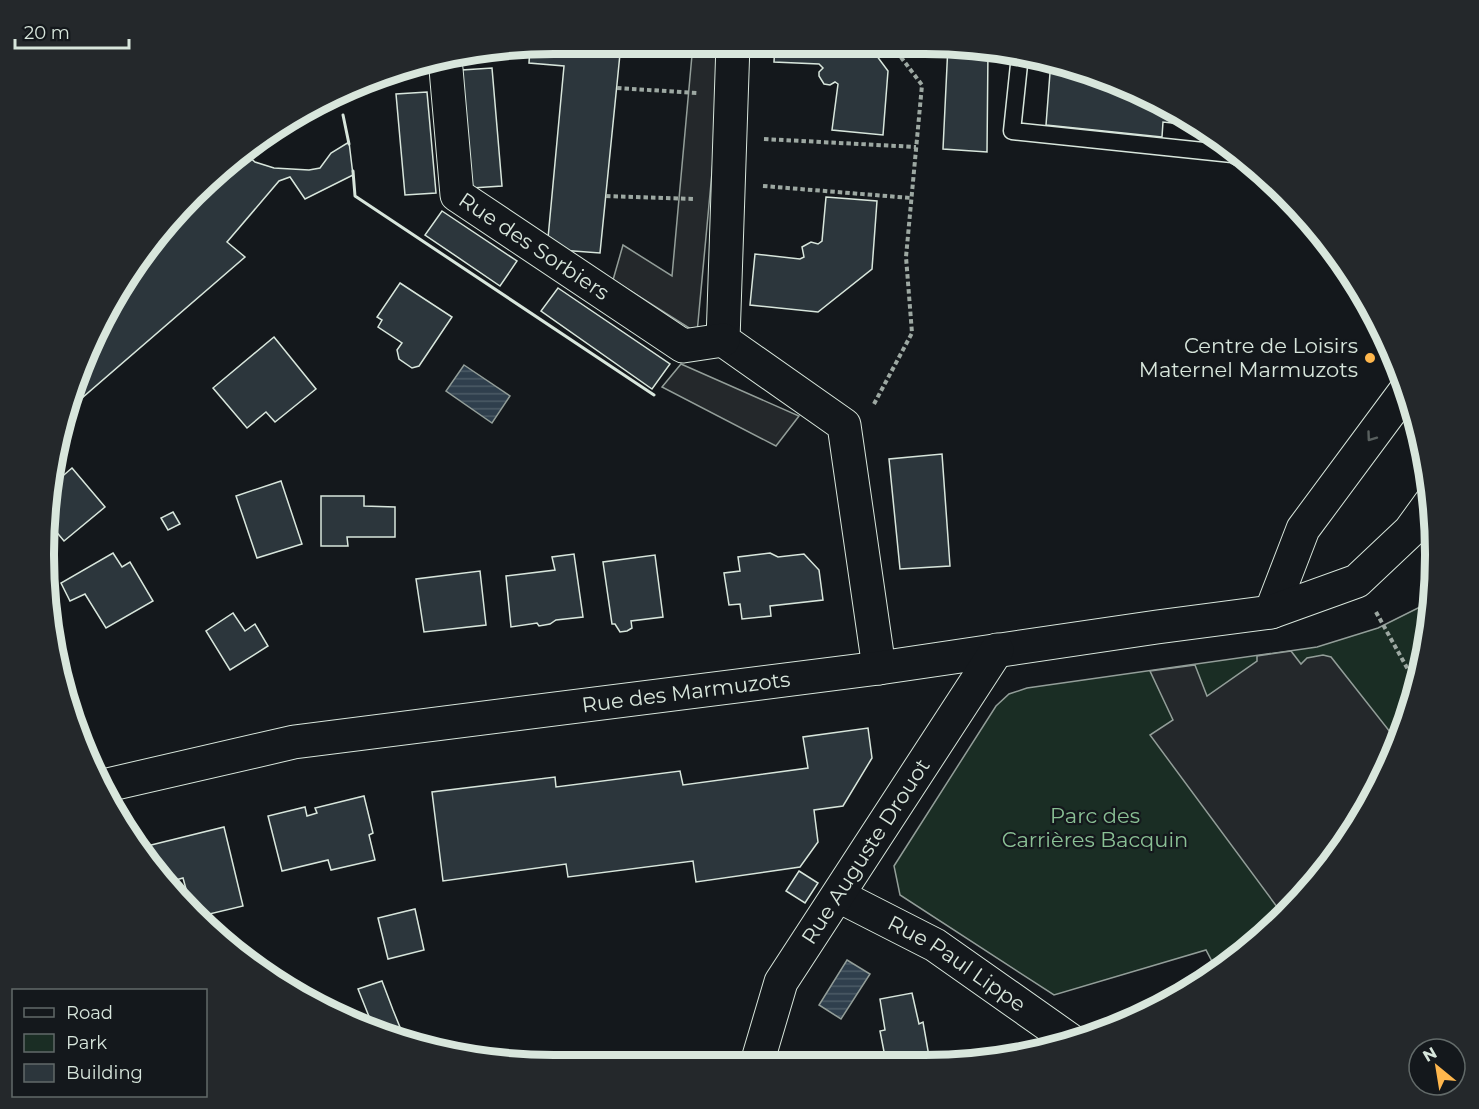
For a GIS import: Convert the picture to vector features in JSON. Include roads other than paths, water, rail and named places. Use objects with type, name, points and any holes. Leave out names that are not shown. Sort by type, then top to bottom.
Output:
[{"type":"street","points":[[733,54],[723,340],[843,425],[879,668]]},
{"type":"street","name":"Rue des Sorbiers","points":[[446,69],[458,195],[682,346],[723,340]]},
{"type":"street","points":[[1271,612],[1304,529],[1400,399]]},
{"type":"street","name":"Rue des Marmuzots","points":[[110,785],[294,742],[879,668],[1271,612],[1357,580],[1410,531],[1423,513]]},
{"type":"street","name":"Rue Auguste Drouot","points":[[759,1055],[782,982],[997,650]]},
{"type":"street","name":"Rue Paul Lippe","points":[[839,896],[935,945],[1063,1035]]},
{"type":"lane","points":[[1019,63],[1012,131],[1223,153]]},
{"type":"water","points":[[464,365],[510,396],[492,423],[446,391]]},
{"type":"water","points":[[847,960],[870,974],[841,1019],[819,1005]]},
{"type":"place","name":"Centre de Loisirs Maternel Marmuzots","points":[[1370,358]]},
{"type":"park label","name":"Parc des Carrières Bacquin","points":[[1095,828]]}]
